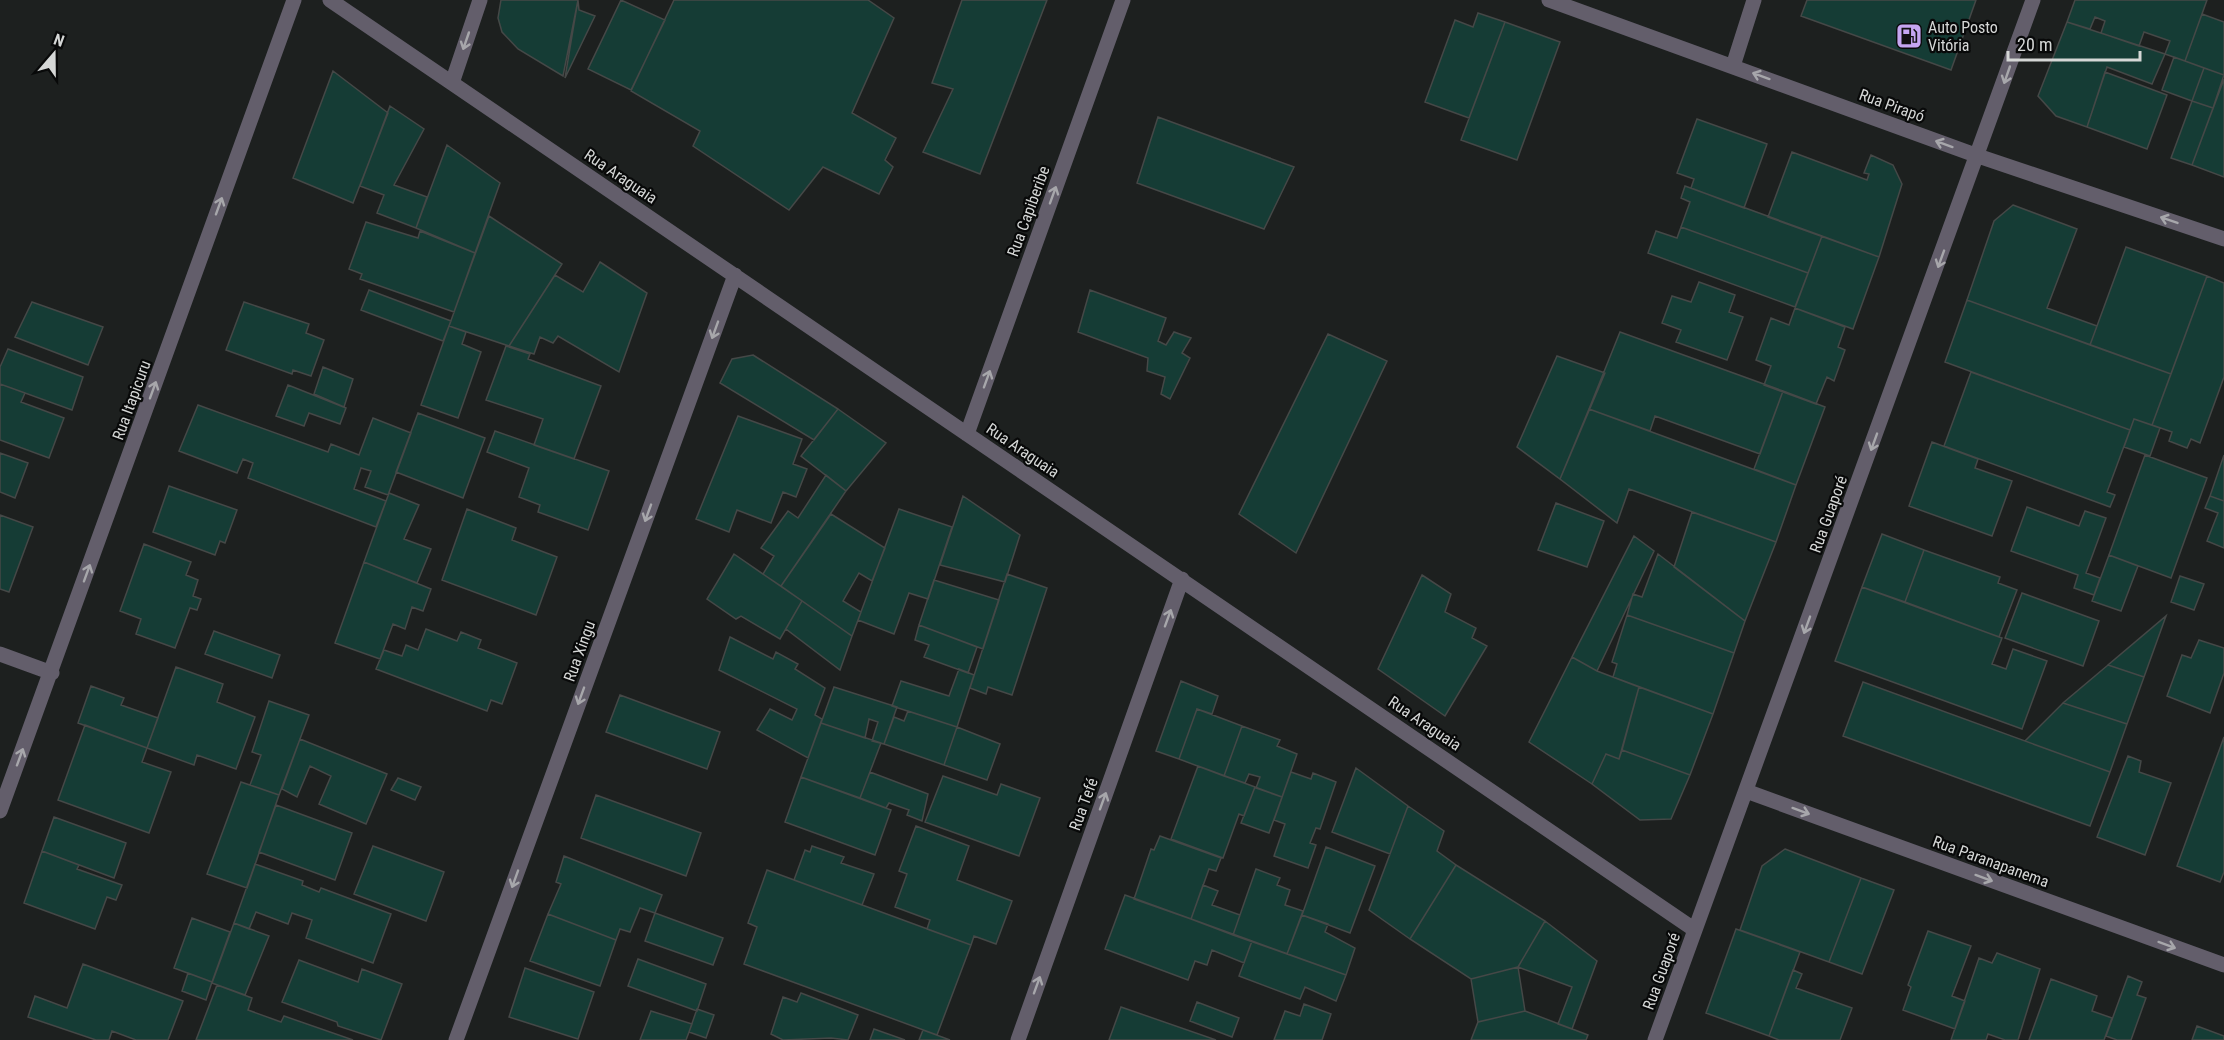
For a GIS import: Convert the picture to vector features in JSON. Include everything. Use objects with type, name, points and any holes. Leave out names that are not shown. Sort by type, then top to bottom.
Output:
[{"type":"street","name":"Rua Itapicuru","points":[[0,811],[52,673],[294,0]]},
{"type":"street","name":"Rua Araguaia","points":[[330,0],[1695,930]]},
{"type":"street","points":[[452,83],[480,0]]},
{"type":"street","name":"Rua Capiberibe","points":[[968,434],[1123,0]]},
{"type":"street","name":"Rua Pirapó","points":[[1549,0],[1978,156],[2224,239]]},
{"type":"street","points":[[1733,66],[1754,0]]},
{"type":"street","name":"Rua Guaporé","points":[[1655,1040],[2033,0]]},
{"type":"street","name":"Rua Xingu","points":[[456,1040],[735,275]]},
{"type":"street","name":"Rua Tefé","points":[[1018,1040],[1182,579]]},
{"type":"street","points":[[0,654],[52,673]]},
{"type":"street","name":"Rua Paranapanema","points":[[1746,791],[2224,965]]},
{"type":"building","points":[[501,0],[578,0],[563,76],[518,49],[502,32],[498,18]]},
{"type":"building","points":[[578,0],[579,10],[595,16],[565,78]]},
{"type":"building","points":[[621,0],[665,20],[631,90],[588,69]]},
{"type":"building","points":[[674,0],[868,0],[894,18],[852,113],[896,138],[885,160],[893,167],[879,194],[823,167],[789,210],[693,146],[700,131],[631,91]]},
{"type":"building","points":[[962,0],[1047,0],[980,174],[923,152],[953,89],[932,83]]},
{"type":"building","name":"Auto Posto Vitória","points":[[1807,0],[1976,0],[1951,70],[1801,16]]},
{"type":"building","points":[[2075,0],[2207,0],[2185,61],[2165,54],[2170,41],[2144,32],[2139,46],[2101,33],[2105,21],[2095,17],[2090,29],[2067,22]]},
{"type":"building","points":[[1478,13],[1505,22],[1469,118],[1425,102],[1455,20],[1473,27]]},
{"type":"building","points":[[2202,14],[2224,22],[2224,75],[2185,61]]},
{"type":"building","points":[[1505,22],[1560,42],[1517,160],[1461,140]]},
{"type":"building","points":[[2067,22],[2165,54],[2152,84],[2107,67],[2087,127],[2056,116],[2038,96]]},
{"type":"building","points":[[2174,57],[2204,68],[2192,101],[2162,90]]},
{"type":"building","points":[[2204,68],[2224,75],[2213,108],[2192,101]]},
{"type":"building","points":[[333,71],[388,113],[353,203],[293,178]]},
{"type":"building","points":[[2105,72],[2167,95],[2147,149],[2087,127]]},
{"type":"building","points":[[2224,79],[2224,177],[2192,165]]},
{"type":"building","points":[[2192,101],[2213,108],[2192,165],[2171,158]]},
{"type":"building","points":[[390,106],[424,129],[394,185],[427,197],[416,228],[377,213],[384,195],[360,186]]},
{"type":"building","points":[[1158,117],[1294,167],[1264,229],[1137,183]]},
{"type":"building","points":[[1697,119],[1767,144],[1744,208],[1691,188],[1694,179],[1677,173]]},
{"type":"building","points":[[447,145],[500,183],[475,253],[416,228]]},
{"type":"building","points":[[1792,152],[1867,180],[1869,174],[1864,173],[1871,155],[1893,165],[1902,184],[1879,257],[1768,217]]},
{"type":"building","points":[[1685,186],[1822,236],[1808,273],[1681,227],[1690,202],[1681,198]]},
{"type":"building","points":[[2013,205],[2077,229],[2047,308],[2097,326],[2090,345],[1967,300],[1994,221]]},
{"type":"building","points":[[489,216],[562,264],[509,346],[449,326]]},
{"type":"building","points":[[366,222],[418,238],[420,231],[475,253],[454,312],[360,279],[362,274],[349,269]]},
{"type":"building","points":[[1681,227],[1808,273],[1795,307],[1648,253],[1656,231],[1677,238]]},
{"type":"building","points":[[1822,236],[1879,257],[1853,329],[1795,308]]},
{"type":"building","points":[[2126,247],[2207,276],[2171,374],[2090,345]]},
{"type":"building","points":[[600,262],[647,293],[619,372],[558,336],[553,343],[540,337],[534,354],[509,346],[555,275],[583,292]]},
{"type":"building","points":[[2207,276],[2224,283],[2224,377],[2200,443],[2191,439],[2187,448],[2169,441],[2172,432],[2152,425]]},
{"type":"building","points":[[1699,282],[1735,295],[1729,312],[1743,317],[1727,360],[1676,342],[1681,330],[1662,323],[1672,296],[1691,302]]},
{"type":"building","points":[[369,290],[451,321],[443,341],[361,310]]},
{"type":"building","points":[[1090,290],[1166,318],[1158,341],[1166,345],[1174,332],[1191,338],[1182,353],[1190,358],[1170,399],[1161,394],[1165,377],[1147,371],[1148,358],[1078,332]]},
{"type":"building","points":[[1967,300],[2171,374],[2152,425],[2134,419],[2130,430],[1945,362]]},
{"type":"building","points":[[32,302],[103,327],[88,365],[15,337]]},
{"type":"building","points":[[244,302],[309,324],[306,333],[324,340],[311,376],[293,370],[292,374],[226,350]]},
{"type":"building","points":[[1795,308],[1845,327],[1838,347],[1845,350],[1834,381],[1827,377],[1816,404],[1764,385],[1771,366],[1756,360],[1771,318],[1789,325]]},
{"type":"building","points":[[449,326],[466,332],[462,344],[481,352],[458,418],[421,405]]},
{"type":"building","points":[[1620,332],[1783,391],[1760,454],[1655,416],[1650,431],[1589,409]]},
{"type":"building","points":[[1328,334],[1387,361],[1296,553],[1239,514]]},
{"type":"building","points":[[506,346],[530,354],[528,359],[601,386],[574,459],[534,445],[543,419],[486,400]]},
{"type":"building","points":[[8,349],[83,377],[72,410],[0,384],[0,367]]},
{"type":"building","points":[[753,355],[838,409],[814,440],[720,383],[732,359]]},
{"type":"building","points":[[1557,356],[1605,373],[1560,479],[1517,447]]},
{"type":"building","points":[[323,367],[353,379],[344,407],[314,394]]},
{"type":"building","points":[[1971,372],[2130,430],[2107,492],[2115,495],[2110,507],[1944,446]]},
{"type":"building","points":[[0,384],[25,393],[21,402],[64,418],[49,458],[0,440]]},
{"type":"building","points":[[288,385],[346,408],[340,424],[309,413],[304,426],[276,416]]},
{"type":"building","points":[[1783,391],[1825,407],[1796,485],[1754,469]]},
{"type":"building","points":[[198,405],[328,452],[331,444],[359,455],[373,418],[411,433],[388,495],[365,487],[371,471],[361,468],[354,489],[386,501],[376,527],[248,478],[253,463],[243,459],[237,473],[179,451]]},
{"type":"building","points":[[838,409],[886,443],[846,491],[801,456]]},
{"type":"building","points":[[1589,409],[1796,485],[1776,542],[1629,489],[1617,523],[1560,479]]},
{"type":"building","points":[[418,413],[485,438],[463,498],[396,472]]},
{"type":"building","points":[[738,416],[802,439],[793,464],[807,469],[796,497],[783,492],[771,523],[737,510],[729,532],[696,519]]},
{"type":"building","points":[[2134,419],[2160,428],[2150,456],[2124,447]]},
{"type":"building","points":[[495,431],[609,471],[588,530],[538,512],[540,505],[519,497],[529,468],[487,452]]},
{"type":"building","points":[[1932,442],[1978,459],[1975,468],[2012,481],[1992,536],[1909,506]]},
{"type":"building","points":[[0,453],[28,463],[15,498],[0,492]]},
{"type":"building","points":[[2145,455],[2207,478],[2171,578],[2109,555]]},
{"type":"building","points":[[2224,455],[2224,501],[2210,496]]},
{"type":"building","points":[[826,475],[846,491],[781,586],[763,574],[774,556],[761,548],[788,511],[798,518]]},
{"type":"building","points":[[169,486],[237,510],[225,543],[220,541],[215,555],[153,532]]},
{"type":"building","points":[[389,493],[419,505],[404,539],[431,549],[417,583],[364,562]]},
{"type":"building","points":[[963,496],[1020,535],[1005,582],[940,565]]},
{"type":"building","points":[[2210,496],[2224,501],[2224,548],[2207,541],[2218,513],[2205,508]]},
{"type":"building","points":[[1556,503],[1604,521],[1587,567],[1538,550]]},
{"type":"building","points":[[2027,507],[2079,526],[2085,511],[2106,518],[2086,573],[2100,578],[2094,595],[2074,588],[2078,575],[2011,551]]},
{"type":"building","points":[[467,509],[516,528],[512,540],[557,557],[536,615],[442,580]]},
{"type":"building","points":[[899,509],[952,527],[928,599],[909,593],[894,634],[858,620]]},
{"type":"building","points":[[1692,512],[1776,542],[1745,621],[1674,567]]},
{"type":"building","points":[[831,514],[885,548],[872,581],[859,573],[843,601],[861,612],[852,636],[781,586]]},
{"type":"building","points":[[0,515],[33,527],[9,592],[0,589]]},
{"type":"building","points":[[1882,534],[1924,550],[1905,602],[1862,587]]},
{"type":"building","points":[[1634,536],[1654,551],[1597,671],[1572,657]]},
{"type":"building","points":[[144,544],[191,562],[186,575],[198,580],[193,596],[201,599],[197,610],[190,608],[175,648],[136,634],[141,619],[120,611]]},
{"type":"building","points":[[1924,550],[2000,577],[1998,583],[2017,590],[1999,637],[1905,602]]},
{"type":"building","points":[[734,554],[802,601],[780,639],[741,616],[736,619],[707,599]]},
{"type":"building","points":[[1658,554],[1745,621],[1734,653],[1627,615],[1633,594],[1642,597]]},
{"type":"building","points":[[2109,555],[2138,566],[2121,611],[2092,601]]},
{"type":"building","points":[[364,562],[431,589],[423,611],[412,607],[405,629],[393,624],[380,659],[335,643]]},
{"type":"building","points":[[1007,574],[1047,588],[1012,695],[988,687],[986,694],[970,688]]},
{"type":"building","points":[[1422,575],[1451,594],[1445,612],[1476,628],[1472,638],[1487,646],[1445,716],[1378,669]]},
{"type":"building","points":[[2180,576],[2204,584],[2194,610],[2171,602]]},
{"type":"building","points":[[934,580],[999,600],[983,649],[919,625]]},
{"type":"building","points":[[1862,587],[2002,638],[1992,664],[2006,669],[2013,649],[2047,661],[2022,729],[1835,661]]},
{"type":"building","points":[[2022,593],[2099,621],[2083,666],[2005,638]]},
{"type":"building","points":[[802,601],[852,636],[840,670],[786,629]]},
{"type":"building","points":[[1627,615],[1734,653],[1713,714],[1613,677],[1617,664],[1612,662]]},
{"type":"building","points":[[2166,616],[2144,677],[2108,665]]},
{"type":"building","points":[[919,625],[977,647],[968,673],[924,657],[929,645],[915,640]]},
{"type":"building","points":[[426,629],[457,641],[461,632],[481,640],[478,648],[517,663],[502,704],[491,700],[487,711],[376,669],[384,650],[402,656],[406,645],[418,650]]},
{"type":"building","points":[[214,631],[280,655],[272,678],[205,654]]},
{"type":"building","points":[[730,637],[773,659],[776,652],[798,664],[795,669],[825,688],[815,715],[822,719],[808,758],[757,730],[770,709],[792,720],[797,709],[719,670]]},
{"type":"building","points":[[2199,640],[2224,648],[2224,673],[2210,713],[2167,696],[2182,655],[2191,658]]},
{"type":"building","points":[[1572,657],[1597,671],[1639,687],[1619,759],[1606,754],[1592,784],[1529,742]]},
{"type":"building","points":[[2108,665],[2144,677],[2127,724],[2063,703]]},
{"type":"building","points":[[176,667],[223,684],[217,702],[255,717],[236,769],[197,755],[194,765],[147,748]]},
{"type":"building","points":[[959,669],[974,675],[957,727],[892,706],[901,681],[949,696]]},
{"type":"building","points":[[1181,681],[1218,696],[1212,714],[1197,709],[1179,759],[1156,751]]},
{"type":"building","points":[[1863,682],[2110,772],[2090,826],[1843,736]]},
{"type":"building","points":[[91,686],[124,698],[121,705],[158,718],[147,748],[78,723]]},
{"type":"building","points":[[834,687],[897,707],[884,744],[872,741],[878,722],[869,719],[865,738],[821,723]]},
{"type":"building","points":[[1639,687],[1713,714],[1690,775],[1622,750]]},
{"type":"building","points":[[620,695],[720,732],[707,769],[606,732]]},
{"type":"building","points":[[269,701],[309,715],[279,795],[250,785],[261,755],[252,752]]},
{"type":"building","points":[[2063,703],[2127,724],[2110,772],[2025,741]]},
{"type":"building","points":[[1197,709],[1242,726],[1224,776],[1179,759]]},
{"type":"building","points":[[908,711],[957,727],[944,765],[884,744],[894,717],[904,721]]},
{"type":"building","points":[[821,723],[881,743],[860,798],[801,777]]},
{"type":"building","points":[[85,725],[147,748],[142,762],[171,772],[149,833],[58,800]]},
{"type":"building","points":[[1242,726],[1280,740],[1277,746],[1297,754],[1282,797],[1256,788],[1260,777],[1249,774],[1245,783],[1224,776]]},
{"type":"building","points":[[957,727],[1000,744],[987,780],[944,765]]},
{"type":"building","points":[[2224,737],[2224,872],[2220,882],[2177,866]]},
{"type":"building","points":[[300,739],[387,774],[366,824],[319,804],[331,776],[310,766],[297,797],[282,789]]},
{"type":"building","points":[[1622,750],[1690,775],[1671,819],[1640,820],[1592,784],[1606,754],[1619,759]]},
{"type":"building","points":[[2128,756],[2141,761],[2139,772],[2171,783],[2145,855],[2097,837]]},
{"type":"building","points":[[1198,766],[1255,787],[1244,816],[1239,814],[1223,858],[1171,839]]},
{"type":"building","points":[[1356,768],[1408,806],[1390,854],[1332,832]]},
{"type":"building","points":[[870,772],[928,794],[922,821],[907,815],[909,810],[889,803],[886,808],[860,798]]},
{"type":"building","points":[[1291,772],[1311,779],[1313,773],[1336,782],[1320,829],[1316,828],[1310,843],[1316,845],[1308,868],[1274,856],[1285,824],[1274,820]]},
{"type":"building","points":[[943,776],[997,795],[1001,784],[1040,798],[1019,856],[925,822]]},
{"type":"building","points":[[801,777],[891,810],[875,855],[785,822]]},
{"type":"building","points":[[398,778],[421,787],[415,800],[391,790]]},
{"type":"building","points":[[241,782],[279,795],[247,888],[207,874]]},
{"type":"building","points":[[1255,787],[1282,797],[1269,833],[1241,823]]},
{"type":"building","points":[[596,795],[701,833],[686,876],[581,838]]},
{"type":"building","points":[[276,805],[352,833],[335,880],[259,852]]},
{"type":"building","points":[[1408,806],[1444,831],[1437,851],[1456,865],[1410,939],[1369,910]]},
{"type":"building","points":[[54,817],[126,843],[114,878],[42,851]]},
{"type":"building","points":[[916,826],[969,846],[957,880],[1012,901],[996,944],[974,936],[971,945],[927,929],[930,920],[895,907],[907,874],[899,871]]},
{"type":"building","points":[[1160,836],[1221,858],[1216,871],[1209,869],[1191,919],[1134,899],[1151,849],[1154,850]]},
{"type":"building","points":[[373,846],[444,872],[426,921],[354,894]]},
{"type":"building","points":[[812,846],[844,857],[841,863],[874,874],[862,905],[794,880],[805,850],[810,852]]},
{"type":"building","points":[[1326,847],[1375,866],[1350,933],[1302,915]]},
{"type":"building","points":[[1785,849],[1861,878],[1829,962],[1740,930],[1762,866]]},
{"type":"building","points":[[42,851],[79,865],[77,869],[122,885],[116,900],[107,897],[95,929],[24,903]]},
{"type":"building","points":[[564,856],[662,895],[655,913],[640,908],[630,932],[620,929],[616,940],[548,914],[561,884],[556,882]]},
{"type":"building","points":[[255,864],[303,881],[302,885],[319,892],[321,888],[391,914],[373,963],[306,938],[312,920],[292,913],[288,924],[256,912],[249,929],[234,923]]},
{"type":"building","points":[[1456,865],[1545,921],[1518,967],[1471,979],[1410,939]]},
{"type":"building","points":[[1256,869],[1280,878],[1277,885],[1290,890],[1285,905],[1303,911],[1287,954],[1233,935]]},
{"type":"building","points":[[767,870],[971,945],[937,1035],[744,964],[757,927],[748,923]]},
{"type":"building","points":[[1861,878],[1894,890],[1862,974],[1829,962]]},
{"type":"building","points":[[1203,885],[1218,891],[1212,905],[1240,915],[1233,935],[1191,919]]},
{"type":"building","points":[[1125,895],[1252,941],[1244,963],[1212,950],[1207,965],[1195,961],[1188,980],[1105,949]]},
{"type":"building","points":[[655,913],[723,938],[713,965],[645,941]]},
{"type":"building","points":[[548,914],[616,940],[600,986],[530,961]]},
{"type":"building","points":[[1302,915],[1328,924],[1325,932],[1355,948],[1346,975],[1287,954]]},
{"type":"building","points":[[192,918],[230,932],[212,982],[174,968]]},
{"type":"building","points":[[1545,921],[1597,961],[1572,1029],[1558,1024],[1572,987],[1518,967]]},
{"type":"building","points":[[234,923],[269,936],[245,995],[212,983]]},
{"type":"building","points":[[1736,929],[1800,952],[1769,1036],[1706,1013]]},
{"type":"building","points":[[1928,931],[1971,946],[1952,996],[1965,1001],[1955,1029],[1903,1010],[1911,987],[1908,985]]},
{"type":"building","points":[[1252,941],[1346,975],[1336,1001],[1305,987],[1300,999],[1239,976]]},
{"type":"building","points":[[1997,953],[2040,969],[2018,1040],[2005,1040],[1988,1034],[1986,1040],[1951,1040],[1979,958],[1992,963]]},
{"type":"building","points":[[638,959],[706,984],[697,1011],[628,986]]},
{"type":"building","points":[[299,960],[358,982],[362,969],[402,984],[381,1040],[338,1026],[337,1022],[282,1002]]},
{"type":"building","points":[[83,964],[183,1001],[168,1040],[136,1040],[112,1031],[109,1040],[96,1040],[28,1017],[35,996],[67,1008]]},
{"type":"building","points":[[1518,967],[1525,1011],[1478,1022],[1471,979]]},
{"type":"building","points":[[525,968],[594,992],[578,1039],[509,1017]]},
{"type":"building","points":[[1793,970],[1802,974],[1796,988],[1852,1008],[1840,1040],[1779,1040],[1769,1036]]},
{"type":"building","points":[[188,973],[212,982],[206,1000],[182,991]]},
{"type":"building","points":[[2128,976],[2142,982],[2137,995],[2146,998],[2131,1040],[2117,1040],[2106,1036]]},
{"type":"building","points":[[2051,979],[2097,996],[2092,1011],[2112,1018],[2104,1040],[2029,1040]]},
{"type":"building","points":[[217,985],[252,998],[248,1010],[281,1022],[284,1016],[353,1040],[196,1040]]},
{"type":"building","points":[[801,993],[858,1015],[848,1040],[831,1038],[783,1040],[771,1034],[783,997],[797,1002]]},
{"type":"building","points":[[1197,1002],[1239,1018],[1232,1037],[1190,1021]]},
{"type":"building","points":[[1304,1004],[1331,1014],[1322,1040],[1274,1040],[1285,1011],[1300,1016]]},
{"type":"building","points":[[1121,1007],[1216,1040],[1109,1040]]},
{"type":"building","points":[[697,1009],[714,1015],[706,1038],[689,1032]]},
{"type":"building","points":[[651,1011],[692,1024],[686,1040],[640,1040]]},
{"type":"building","points":[[1525,1011],[1588,1035],[1586,1040],[1471,1040],[1478,1022]]},
{"type":"building","points":[[2197,1026],[2224,1036],[2224,1040],[2192,1040]]},
{"type":"building","points":[[874,1029],[905,1040],[870,1040]]},
{"type":"building","points":[[923,1030],[950,1040],[919,1040]]},
{"type":"place","name":"Auto Posto Vitória","points":[[1909,36]]}]
